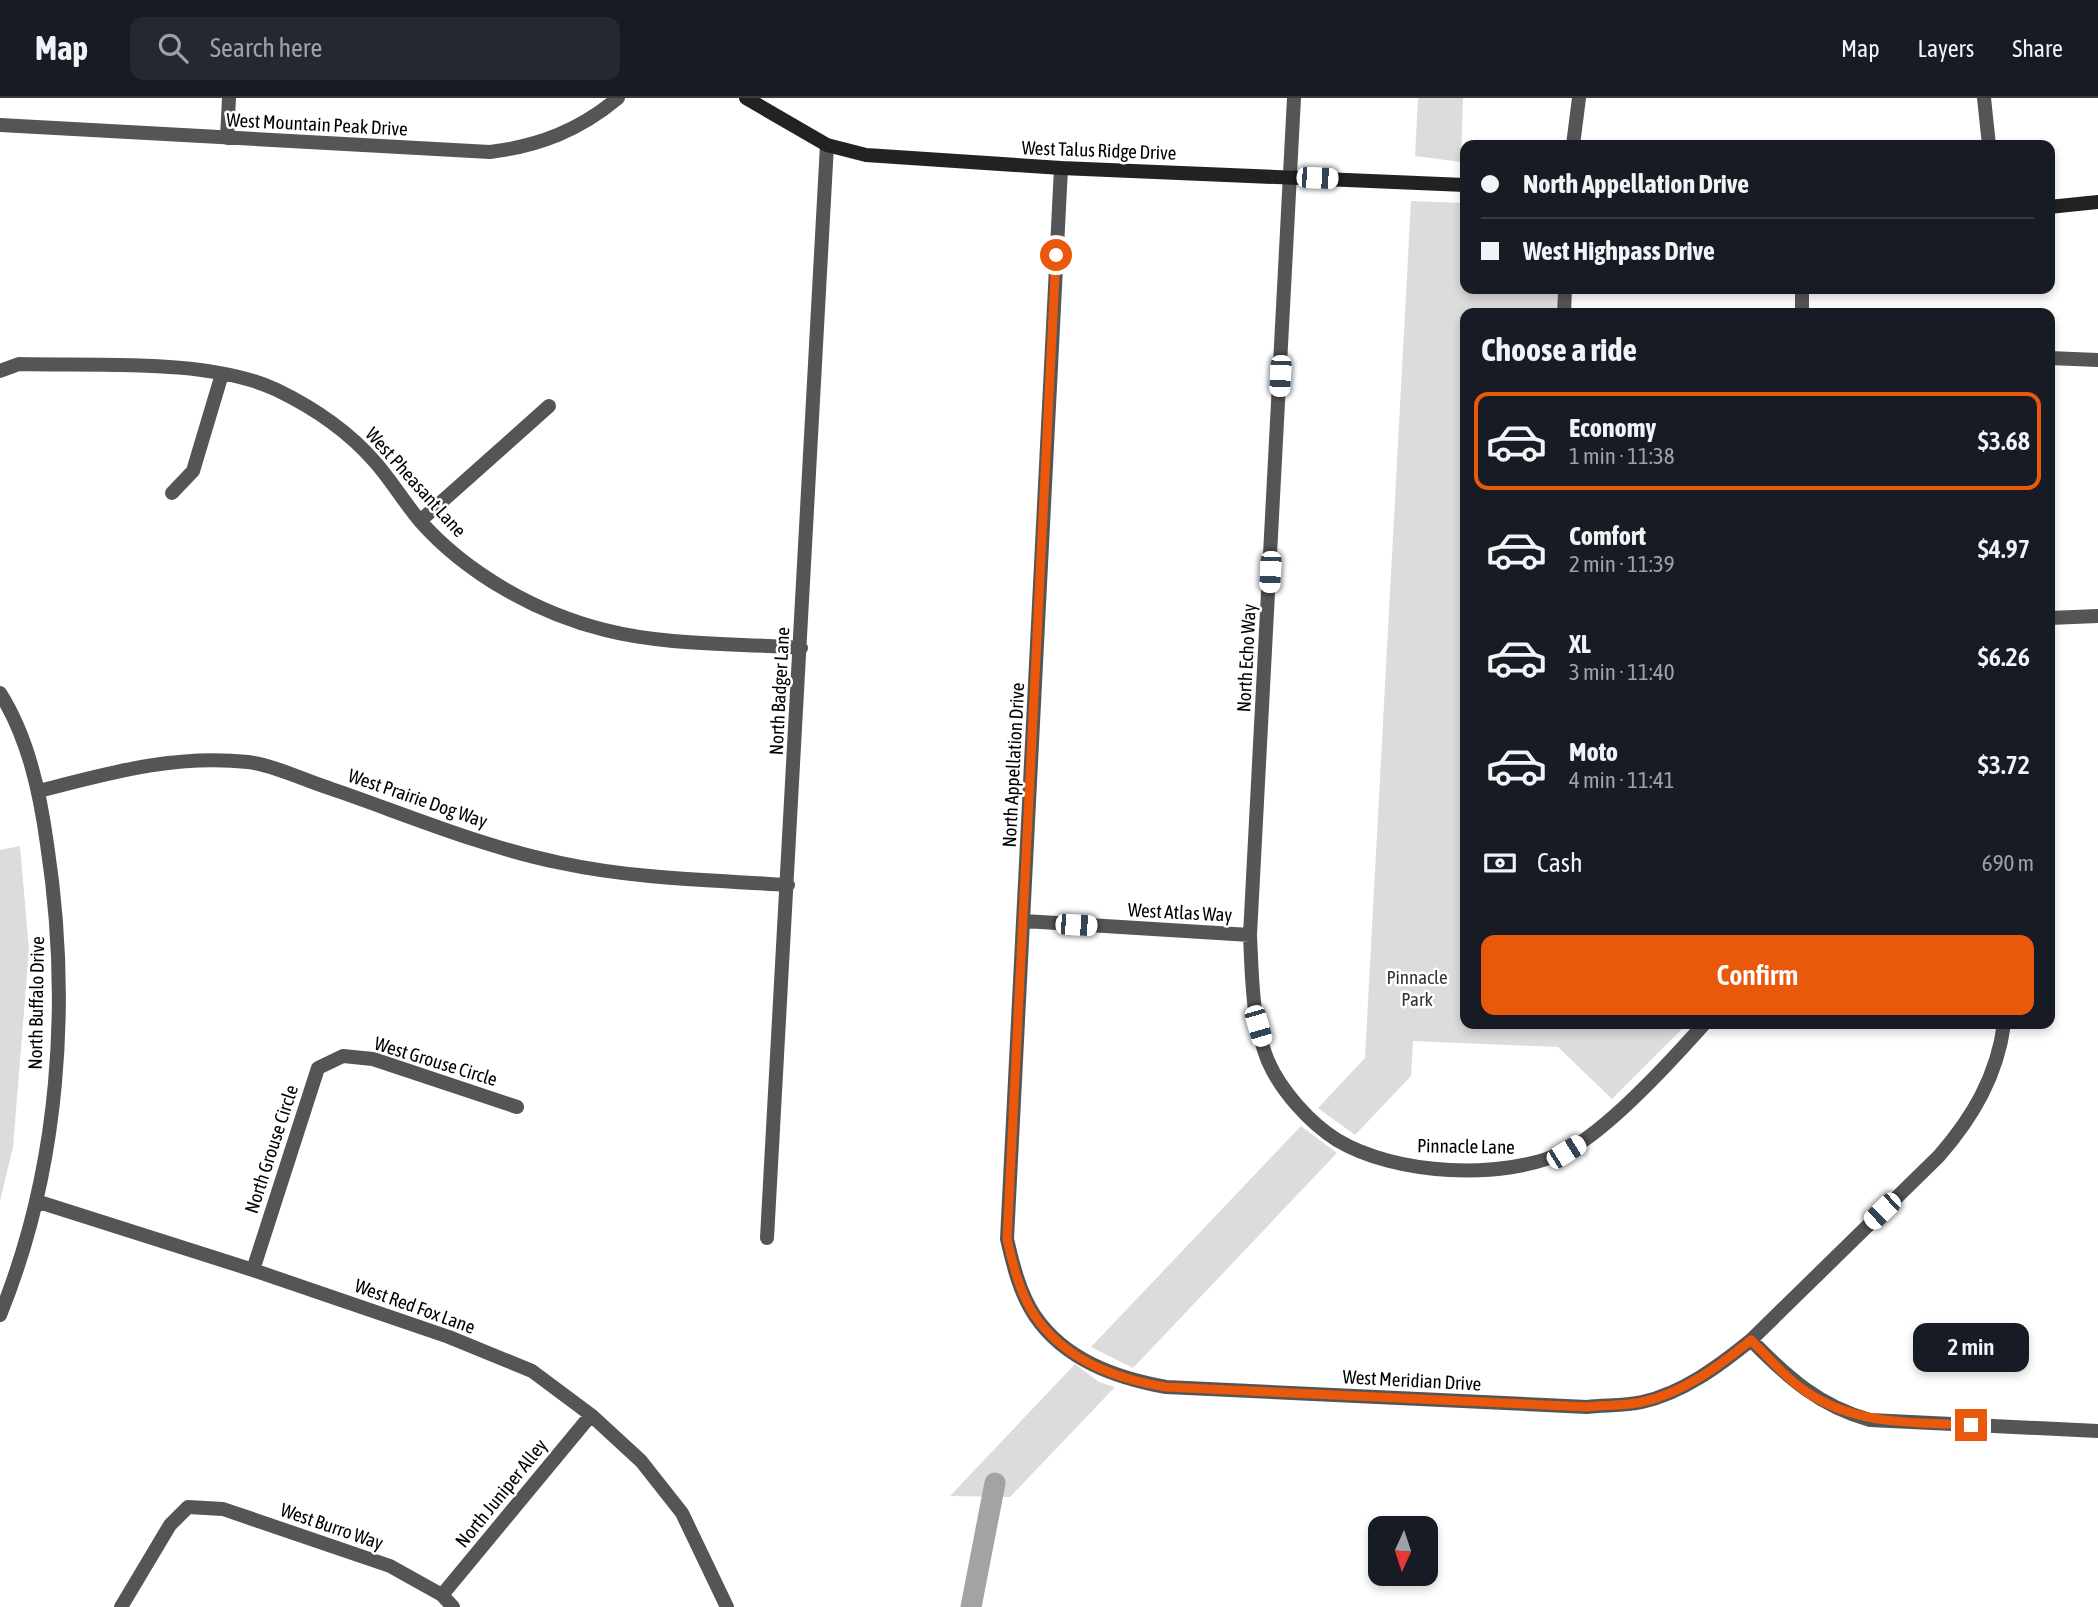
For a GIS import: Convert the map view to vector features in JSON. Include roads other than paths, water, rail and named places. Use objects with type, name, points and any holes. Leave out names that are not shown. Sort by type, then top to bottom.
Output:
[{"type":"street","points":[[228,138],[229,98]]},
{"type":"street","name":"West Mountain Peak Drive","points":[[0,125],[490,152],[520,148],[550,139],[590,121],[618,98]]},
{"type":"street","name":"West Talus Ridge Drive","points":[[746,98],[827,145],[866,155],[1061,168],[1460,185]]},
{"type":"street","name":"North Echo Way","points":[[1294,98],[1250,935],[1253,993],[1269,1062],[1289,1094],[1312,1120]]},
{"type":"street","points":[[1574,140],[1579,98]]},
{"type":"street","points":[[1984,98],[1988,140]]},
{"type":"street","name":"North Badger Lane","points":[[767,1238],[827,145]]},
{"type":"street","name":"North Appellation Drive","points":[[1061,168],[1007,1239],[1017,1277],[1035,1316],[1064,1346]]},
{"type":"street","points":[[2055,206],[2098,202]]},
{"type":"street","points":[[2055,358],[2098,359]]},
{"type":"street","name":"West Pheasant Lane","points":[[0,371],[19,364],[146,367],[222,373],[276,389],[332,423],[374,461],[420,521],[452,551],[492,582],[552,611],[605,630],[655,638],[801,648]]},
{"type":"street","points":[[172,493],[193,471],[222,373]]},
{"type":"street","points":[[420,521],[549,406]]},
{"type":"street","points":[[2055,618],[2098,616]]},
{"type":"street","name":"North Buffalo Drive","points":[[0,693],[9,707],[39,791],[57,934],[57,1056],[47,1142],[36,1201],[0,1315]]},
{"type":"street","name":"West Prairie Dog Way","points":[[39,791],[101,774],[158,763],[203,759],[252,762],[513,851],[561,864],[628,874],[788,885]]},
{"type":"street","name":"West Atlas Way","points":[[1024,921],[1250,935]]},
{"type":"street","name":"Pinnacle Lane","points":[[1312,1120],[1338,1141],[1371,1156],[1407,1164],[1449,1169],[1502,1170],[1535,1164],[1566,1152],[1593,1135],[1699,1029]]},
{"type":"street","name":"West Meridian Drive","points":[[1064,1346],[1099,1369],[1166,1387],[1587,1407],[1641,1402],[1673,1392],[1721,1364],[1751,1340],[1964,1128],[1984,1094],[2003,1029]]},
{"type":"street","name":"West Grouse Circle","points":[[343,1056],[373,1059],[517,1107]]},
{"type":"street","name":"North Grouse Circle","points":[[253,1269],[318,1068],[343,1056]]},
{"type":"street","name":"West Red Fox Lane","points":[[36,1201],[253,1269],[449,1337],[532,1371],[591,1415],[641,1461],[682,1513],[727,1607]]},
{"type":"street","points":[[1751,1340],[1798,1386],[1816,1399],[1848,1414],[1870,1420],[2098,1431]]},
{"type":"street","name":"North Juniper Alley","points":[[442,1595],[591,1415]]},
{"type":"street","name":"West Burro Way","points":[[121,1607],[170,1525],[188,1507],[223,1509],[390,1566],[442,1595],[453,1607]]},
{"type":"waterway","points":[[971,1607],[995,1483]]},
{"type":"park label","name":"Pinnacle Park","points":[[1417,988]]}]
